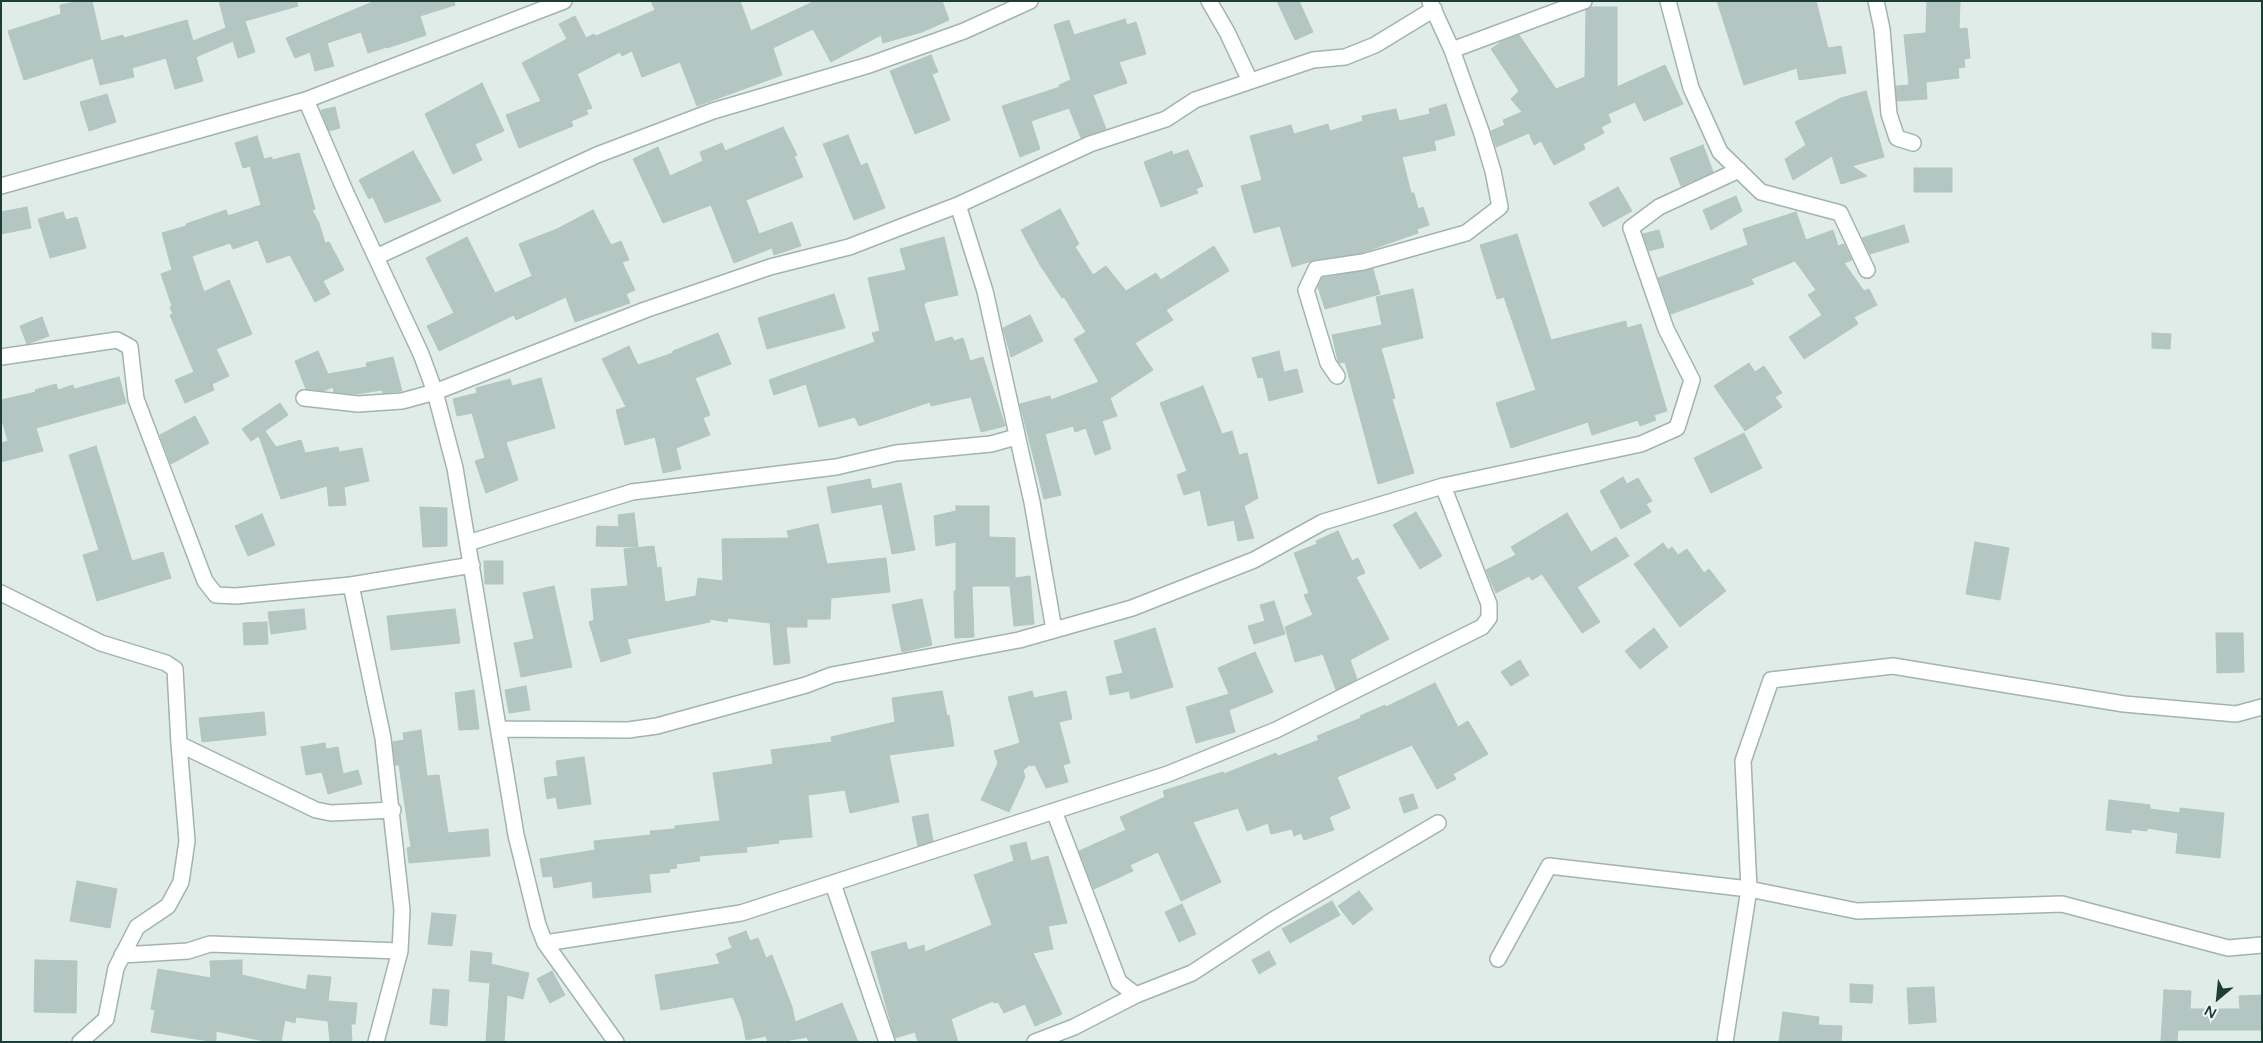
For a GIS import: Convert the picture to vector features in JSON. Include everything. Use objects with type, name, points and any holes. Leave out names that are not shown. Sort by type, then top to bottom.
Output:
[{"type":"street","points":[[1,186],[306,100],[564,1]]},
{"type":"street","points":[[376,257],[597,155],[713,111],[869,65],[964,31],[1030,1]]},
{"type":"street","points":[[1209,1],[1227,32],[1250,81]]},
{"type":"street","points":[[1452,50],[1584,1]]},
{"type":"street","points":[[1668,1],[1691,88],[1720,152],[1761,192],[1840,213],[1867,270]]},
{"type":"street","points":[[1876,1],[1882,29],[1889,114],[1896,138],[1913,143]]},
{"type":"street","points":[[304,398],[358,404],[402,401],[435,392],[645,310],[770,267],[849,247],[958,205],[1090,144],[1166,119],[1194,100],[1313,60],[1345,57],[1368,48],[1432,5],[1452,50],[1494,171],[1500,207],[1466,233],[1363,262],[1316,269],[1306,290],[1328,363],[1337,376]]},
{"type":"street","points":[[306,100],[421,354],[435,392],[455,468],[516,834],[538,925],[545,943],[616,1042]]},
{"type":"street","points":[[499,729],[628,730],[657,726],[806,685],[832,675],[1020,640],[1132,608],[1246,564],[1323,522],[1443,486],[1641,444],[1677,428],[1692,380],[1666,329],[1632,228],[1659,207],[1739,170]]},
{"type":"street","points":[[958,205],[985,291],[1032,502],[1054,630]]},
{"type":"street","points":[[1,356],[117,340],[130,347],[136,399],[205,581],[216,594],[236,596],[351,585],[472,565]]},
{"type":"street","points":[[468,543],[632,492],[836,467],[896,453],[991,444],[1016,437]]},
{"type":"street","points":[[545,943],[741,913],[1168,774],[1276,730],[1482,627],[1488,618],[1489,604],[1443,486]]},
{"type":"street","points":[[351,585],[384,738],[402,910],[400,951],[376,1042]]},
{"type":"street","points":[[1,593],[101,643],[166,663],[175,670],[187,841],[181,882],[168,906],[137,927],[116,968],[106,1019],[80,1042]]},
{"type":"street","points":[[1726,1042],[1749,889],[1742,760],[1771,680],[1893,666],[2124,704],[2236,714],[2262,708]]},
{"type":"street","points":[[179,744],[316,810],[331,813],[393,810]]},
{"type":"street","points":[[1054,811],[1119,982],[1136,995]]},
{"type":"street","points":[[1035,1042],[1074,1027],[1136,995],[1192,973],[1272,920],[1438,823]]},
{"type":"street","points":[[1498,959],[1549,866],[1749,889],[1856,911],[2062,904],[2228,948],[2262,945]]},
{"type":"street","points":[[834,884],[888,1042]]},
{"type":"street","points":[[122,955],[188,950],[210,944],[400,951]]},
{"type":"building","points":[[92,1],[101,41],[123,35],[124,38],[187,20],[193,41],[226,28],[219,1],[297,1],[298,6],[245,21],[255,52],[238,58],[233,41],[196,57],[203,81],[175,89],[166,58],[132,68],[134,77],[100,85],[93,58],[24,80],[8,31],[61,14],[60,5]]},
{"type":"building","points":[[375,1],[454,1],[455,5],[420,16],[426,35],[387,48],[368,53],[361,32],[327,43],[334,66],[315,71],[310,52],[295,58],[286,38]]},
{"type":"building","points":[[651,1],[740,1],[751,31],[815,1],[942,1],[949,20],[922,32],[883,43],[881,35],[831,62],[813,29],[773,48],[782,75],[697,106],[680,62],[642,77],[632,51],[622,56],[620,52],[577,74],[592,108],[586,110],[588,114],[571,121],[573,126],[519,148],[506,115],[541,101],[522,63],[567,39],[559,24],[575,16],[586,38],[594,34],[596,36],[655,10]]},
{"type":"building","points":[[1277,1],[1299,1],[1313,32],[1295,40]]},
{"type":"building","points":[[1717,1],[1816,1],[1828,48],[1841,46],[1846,73],[1799,80],[1797,68],[1744,85]]},
{"type":"building","points":[[1927,1],[1960,1],[1959,29],[1967,28],[1970,58],[1964,59],[1965,67],[1958,68],[1959,78],[1926,82],[1927,99],[1897,101],[1896,86],[1909,85],[1904,35],[1926,33]]},
{"type":"building","points":[[1591,7],[1617,7],[1617,87],[1665,65],[1683,104],[1644,121],[1635,102],[1608,114],[1611,122],[1601,127],[1604,133],[1583,144],[1585,149],[1554,165],[1541,141],[1534,145],[1529,133],[1496,147],[1491,131],[1505,125],[1503,120],[1522,112],[1511,99],[1519,91],[1491,49],[1501,42],[1519,35],[1556,89],[1585,77],[1586,10]]},
{"type":"building","points":[[1125,19],[1127,25],[1136,22],[1146,54],[1119,62],[1127,83],[1093,95],[1106,129],[1081,138],[1069,108],[1031,121],[1040,149],[1020,157],[1002,106],[1060,87],[1059,85],[1071,80],[1054,25],[1069,20],[1074,35]]},
{"type":"building","points":[[931,55],[938,72],[932,74],[950,120],[915,134],[890,71]]},
{"type":"building","points":[[482,83],[504,131],[475,144],[482,160],[453,174],[425,114]]},
{"type":"building","points":[[1866,91],[1884,157],[1852,166],[1867,176],[1841,184],[1832,156],[1793,180],[1785,159],[1806,145],[1795,122],[1841,98]]},
{"type":"building","points":[[107,94],[116,122],[89,131],[80,102]]},
{"type":"building","points":[[1446,104],[1455,135],[1434,141],[1436,150],[1402,157],[1411,193],[1414,193],[1418,209],[1423,207],[1429,225],[1417,229],[1418,233],[1361,253],[1315,260],[1292,267],[1280,226],[1254,233],[1241,186],[1262,180],[1250,136],[1291,125],[1294,134],[1328,124],[1330,131],[1363,121],[1362,116],[1396,109],[1399,121],[1430,114],[1429,109]]},
{"type":"building","points":[[335,107],[340,128],[329,131],[321,110]]},
{"type":"building","points":[[783,127],[797,155],[794,156],[803,177],[746,200],[759,234],[792,222],[801,246],[774,255],[772,248],[734,263],[711,205],[663,223],[633,159],[658,147],[670,176],[703,161],[700,152],[722,143],[725,151]]},
{"type":"building","points":[[848,135],[861,166],[867,163],[885,208],[854,220],[823,144]]},
{"type":"building","points":[[257,136],[264,159],[272,157],[272,160],[299,153],[315,209],[312,210],[319,223],[325,243],[329,242],[344,270],[323,281],[330,294],[315,302],[290,255],[267,263],[258,240],[233,249],[230,243],[192,256],[204,292],[229,280],[252,334],[216,349],[229,376],[212,384],[214,390],[185,403],[175,380],[194,372],[170,315],[173,314],[170,307],[172,306],[161,274],[172,270],[162,233],[186,226],[186,224],[226,210],[228,216],[261,205],[250,166],[243,168],[235,143]]},
{"type":"building","points":[[1703,145],[1713,172],[1681,186],[1670,158]]},
{"type":"building","points":[[1188,150],[1203,186],[1196,189],[1198,193],[1161,207],[1144,162],[1172,151],[1173,155]]},
{"type":"building","points":[[413,151],[441,201],[385,223],[373,197],[369,199],[359,180]]},
{"type":"building","points":[[1914,168],[1952,168],[1952,192],[1914,192]]},
{"type":"building","points":[[1618,187],[1632,211],[1603,227],[1589,203]]},
{"type":"building","points":[[1736,196],[1742,211],[1711,230],[1703,210]]},
{"type":"building","points":[[27,207],[31,228],[1,234],[1,212]]},
{"type":"building","points":[[1060,209],[1079,244],[1075,247],[1093,275],[1106,266],[1126,291],[1156,273],[1161,280],[1214,246],[1229,271],[1166,310],[1173,320],[1135,343],[1153,370],[1110,398],[1117,416],[1102,421],[1111,449],[1095,455],[1086,428],[1075,432],[1073,426],[1045,434],[1061,495],[1044,499],[1020,404],[1050,396],[1051,400],[1099,382],[1074,339],[1086,332],[1064,297],[1062,298],[1040,265],[1021,230]]},
{"type":"building","points":[[593,210],[611,245],[621,241],[629,260],[622,262],[635,290],[626,294],[630,303],[575,322],[566,297],[516,320],[514,315],[439,351],[427,326],[454,313],[426,258],[467,237],[495,293],[532,276],[519,244],[557,229]]},
{"type":"building","points":[[63,212],[66,220],[77,217],[86,248],[50,258],[38,219]]},
{"type":"building","points":[[1796,212],[1806,240],[1833,230],[1838,246],[1844,244],[1852,260],[1844,263],[1864,291],[1869,289],[1877,305],[1854,317],[1858,324],[1804,359],[1789,337],[1822,315],[1808,295],[1816,290],[1795,261],[1751,279],[1754,284],[1671,314],[1658,278],[1748,245],[1743,229]]},
{"type":"building","points":[[1904,225],[1909,242],[1870,254],[1862,238]]},
{"type":"building","points":[[1659,230],[1664,247],[1649,251],[1643,234]]},
{"type":"building","points":[[1517,234],[1551,340],[1626,321],[1627,328],[1641,324],[1667,411],[1654,415],[1656,420],[1640,426],[1638,420],[1592,435],[1588,422],[1511,448],[1496,403],[1536,390],[1504,297],[1497,299],[1480,245]]},
{"type":"building","points":[[944,237],[958,295],[926,302],[924,305],[935,342],[952,337],[954,341],[963,338],[970,361],[983,357],[1005,426],[981,432],[971,397],[931,406],[930,402],[859,426],[855,417],[819,427],[806,384],[774,395],[769,380],[875,342],[872,333],[880,331],[868,278],[906,270],[900,249]]},
{"type":"building","points":[[1373,269],[1380,294],[1325,309],[1318,287],[1322,278]]},
{"type":"building","points":[[1413,289],[1423,338],[1381,348],[1395,398],[1392,399],[1414,473],[1378,484],[1345,362],[1339,363],[1338,361],[1332,335],[1382,325],[1376,297]]},
{"type":"building","points":[[834,294],[845,328],[767,349],[758,318]]},
{"type":"building","points":[[1030,315],[1043,341],[1011,357],[1003,328]]},
{"type":"building","points":[[42,317],[49,336],[27,344],[20,326]]},
{"type":"building","points":[[718,333],[731,364],[695,378],[710,415],[703,418],[710,435],[676,448],[681,469],[663,473],[655,437],[625,445],[616,410],[626,407],[602,359],[629,346],[638,365],[673,353],[673,351]]},
{"type":"building","points":[[2152,333],[2171,334],[2170,349],[2152,348]]},
{"type":"building","points":[[318,351],[328,374],[367,367],[366,363],[393,357],[402,391],[383,393],[382,390],[356,394],[334,392],[333,387],[323,391],[306,389],[295,361]]},
{"type":"building","points":[[1279,351],[1284,372],[1297,369],[1303,392],[1269,401],[1263,377],[1258,378],[1252,358]]},
{"type":"building","points":[[1749,363],[1755,372],[1764,366],[1782,393],[1775,397],[1782,407],[1745,431],[1714,386]]},
{"type":"building","points":[[119,377],[126,403],[36,428],[43,451],[1,462],[1,443],[8,441],[1,417],[1,400],[36,392],[35,390],[56,384],[58,390],[73,385],[74,389]]},
{"type":"building","points":[[541,378],[555,428],[506,442],[518,480],[486,493],[475,461],[485,458],[472,413],[457,416],[453,399],[477,393],[476,388],[510,379],[512,386]]},
{"type":"building","points":[[1203,386],[1222,434],[1232,431],[1239,455],[1247,453],[1258,498],[1244,506],[1254,538],[1238,541],[1234,520],[1208,526],[1200,490],[1184,495],[1177,475],[1187,471],[1160,403]]},
{"type":"building","points":[[280,403],[288,415],[265,431],[276,447],[301,440],[305,453],[338,447],[339,452],[362,448],[369,481],[344,487],[346,505],[329,506],[327,486],[281,499],[259,436],[251,441],[242,429]]},
{"type":"building","points":[[195,416],[209,443],[171,464],[160,435]]},
{"type":"building","points":[[1744,433],[1762,468],[1711,493],[1694,458]]},
{"type":"building","points":[[96,446],[132,561],[163,552],[171,578],[97,601],[83,555],[99,550],[69,455]]},
{"type":"building","points":[[1623,477],[1627,484],[1638,478],[1652,501],[1646,504],[1651,512],[1621,529],[1600,491]]},
{"type":"building","points":[[870,479],[872,489],[901,483],[915,550],[892,554],[882,504],[832,513],[827,487]]},
{"type":"building","points":[[956,506],[989,506],[989,537],[1015,538],[1015,578],[1030,576],[1034,624],[1014,626],[1010,586],[972,586],[974,637],[955,638],[956,542],[936,546],[934,516],[956,511]]},
{"type":"building","points":[[420,507],[447,508],[447,546],[423,547]]},
{"type":"building","points":[[1416,512],[1442,556],[1420,569],[1393,525]]},
{"type":"building","points":[[634,513],[638,547],[596,546],[597,526],[619,527],[618,515]]},
{"type":"building","points":[[1567,513],[1591,552],[1616,537],[1629,556],[1577,587],[1600,622],[1582,633],[1542,574],[1532,580],[1529,576],[1496,593],[1486,570],[1516,555],[1511,547]]},
{"type":"building","points":[[262,514],[275,545],[248,556],[235,526]]},
{"type":"building","points":[[818,524],[827,564],[886,558],[890,592],[831,598],[830,619],[807,619],[807,627],[786,627],[790,663],[774,665],[770,623],[728,618],[727,622],[710,619],[710,622],[627,639],[631,653],[601,662],[589,622],[594,620],[591,589],[628,586],[624,549],[654,546],[657,568],[661,567],[665,602],[696,596],[698,578],[723,581],[722,539],[789,538],[787,531]]},
{"type":"building","points":[[1338,531],[1352,561],[1358,558],[1365,573],[1356,577],[1389,639],[1350,660],[1357,679],[1336,690],[1323,654],[1295,662],[1285,627],[1313,615],[1304,595],[1309,593],[1294,553],[1317,544],[1316,541]]},
{"type":"building","points":[[1975,542],[2009,548],[2000,600],[1966,594]]},
{"type":"building","points":[[1663,543],[1668,550],[1672,547],[1678,555],[1687,549],[1704,573],[1709,569],[1726,591],[1680,627],[1634,564]]},
{"type":"building","points":[[484,561],[503,561],[503,584],[485,584]]},
{"type":"building","points":[[554,586],[572,667],[521,677],[514,643],[534,639],[523,593]]},
{"type":"building","points":[[922,599],[932,645],[902,652],[892,605]]},
{"type":"building","points":[[1274,601],[1285,634],[1254,644],[1248,626],[1265,621],[1260,605]]},
{"type":"building","points":[[304,609],[306,629],[271,634],[268,612]]},
{"type":"building","points":[[455,609],[460,643],[391,650],[387,616]]},
{"type":"building","points":[[267,622],[268,644],[244,645],[243,623]]},
{"type":"building","points":[[1155,628],[1173,687],[1131,699],[1129,691],[1110,695],[1106,677],[1123,673],[1114,641]]},
{"type":"building","points":[[1654,628],[1668,647],[1640,669],[1625,651]]},
{"type":"building","points":[[2216,633],[2243,633],[2244,672],[2217,673]]},
{"type":"building","points":[[1255,652],[1273,692],[1229,710],[1235,732],[1196,743],[1186,707],[1229,694],[1218,668]]},
{"type":"building","points":[[1520,660],[1529,675],[1511,686],[1501,672]]},
{"type":"building","points":[[1435,683],[1458,727],[1468,721],[1488,754],[1453,774],[1456,779],[1437,789],[1412,745],[1337,777],[1350,808],[1329,817],[1334,830],[1304,840],[1301,833],[1294,836],[1292,829],[1271,834],[1268,823],[1247,831],[1238,808],[1193,822],[1221,882],[1181,901],[1158,852],[1130,865],[1133,871],[1094,889],[1079,851],[1126,830],[1120,817],[1165,797],[1163,791],[1223,772],[1224,774],[1276,753],[1278,756],[1319,740],[1317,736],[1361,718],[1360,716],[1385,705],[1386,707]]},
{"type":"building","points":[[526,686],[530,710],[509,713],[505,690]]},
{"type":"building","points":[[474,690],[479,729],[459,730],[455,693]]},
{"type":"building","points":[[942,691],[947,716],[949,715],[954,746],[889,755],[899,802],[850,813],[845,790],[808,795],[812,837],[778,840],[779,843],[746,847],[747,852],[699,856],[700,861],[676,864],[677,868],[669,869],[670,872],[649,874],[651,892],[593,898],[592,881],[554,888],[552,876],[543,877],[540,859],[595,850],[594,841],[651,835],[650,831],[675,829],[675,826],[720,821],[713,773],[773,764],[771,750],[832,742],[831,737],[895,722],[892,698]]},
{"type":"building","points":[[1032,691],[1034,698],[1066,691],[1072,719],[1059,722],[1070,763],[1063,765],[1068,782],[1046,788],[1035,765],[1031,766],[1031,764],[1023,770],[1025,777],[1009,812],[981,800],[998,763],[994,751],[1020,743],[1008,697]]},
{"type":"building","points":[[264,712],[266,735],[202,742],[199,718]]},
{"type":"building","points":[[421,730],[427,776],[439,775],[448,833],[488,829],[490,856],[409,863],[407,848],[411,847],[399,765],[395,765],[393,742],[404,740],[403,733]]},
{"type":"building","points":[[325,743],[326,749],[338,747],[343,774],[358,770],[362,784],[328,794],[322,772],[306,775],[301,747]]},
{"type":"building","points":[[584,757],[591,804],[558,809],[556,797],[547,799],[544,778],[558,776],[556,761]]},
{"type":"building","points":[[1413,794],[1418,808],[1404,813],[1399,798]]},
{"type":"building","points":[[2109,800],[2150,805],[2150,809],[2180,813],[2180,808],[2224,813],[2220,858],[2176,853],[2178,833],[2147,828],[2147,831],[2131,829],[2131,833],[2106,830]]},
{"type":"building","points":[[928,814],[933,841],[918,846],[912,817]]},
{"type":"building","points":[[1026,842],[1031,861],[1048,856],[1067,923],[1048,926],[1053,949],[1033,953],[1062,1014],[1035,1026],[1025,1004],[1004,1013],[998,1002],[994,1003],[993,1001],[951,1019],[958,1042],[918,1042],[915,1032],[895,1038],[871,952],[906,942],[908,950],[924,945],[925,952],[992,925],[974,875],[1014,861],[1010,846]]},
{"type":"building","points":[[77,881],[117,889],[110,928],[70,921]]},
{"type":"building","points":[[1359,891],[1373,909],[1353,925],[1338,906]]},
{"type":"building","points":[[1332,901],[1340,915],[1290,943],[1282,929]]},
{"type":"building","points":[[1182,904],[1196,934],[1179,942],[1165,912]]},
{"type":"building","points":[[432,913],[456,915],[452,946],[428,944]]},
{"type":"building","points":[[746,931],[750,941],[758,938],[766,958],[772,955],[792,1007],[795,1022],[842,1003],[858,1042],[809,1042],[807,1037],[768,1042],[766,1036],[746,1040],[742,1019],[733,997],[661,1010],[655,975],[720,964],[716,954],[732,948],[728,938]]},
{"type":"building","points":[[471,951],[492,953],[491,964],[529,973],[523,999],[507,995],[504,1042],[486,1042],[490,983],[469,981]]},
{"type":"building","points":[[1269,951],[1276,964],[1259,974],[1252,960]]},
{"type":"building","points":[[35,960],[77,961],[76,1013],[34,1012]]},
{"type":"building","points":[[242,960],[242,975],[306,990],[308,975],[331,977],[328,1001],[357,1003],[355,1024],[351,1024],[352,1042],[330,1042],[328,1021],[296,1017],[295,1023],[285,1020],[281,1042],[269,1042],[216,1031],[216,1042],[151,1032],[155,1010],[151,1009],[158,969],[211,978],[210,961]]},
{"type":"building","points":[[552,971],[565,995],[550,1003],[537,979]]},
{"type":"building","points":[[1850,984],[1873,985],[1872,1003],[1850,1002]]},
{"type":"building","points":[[1934,987],[1936,1022],[1909,1024],[1907,988]]},
{"type":"building","points":[[433,989],[449,990],[447,1026],[430,1024]]},
{"type":"building","points":[[2164,990],[2191,991],[2190,1009],[2240,1009],[2239,996],[2262,995],[2262,1030],[2178,1030],[2177,1042],[2161,1042]]},
{"type":"building","points":[[1783,1012],[1819,1017],[1818,1025],[1842,1026],[1841,1042],[1779,1042]]}]
